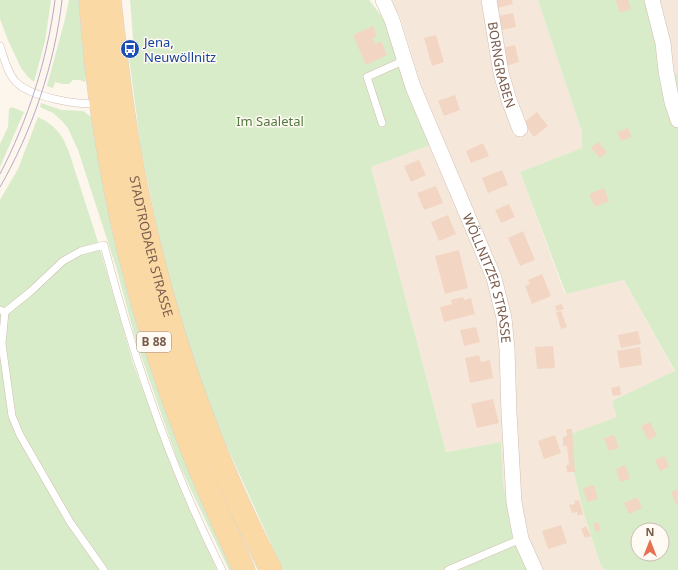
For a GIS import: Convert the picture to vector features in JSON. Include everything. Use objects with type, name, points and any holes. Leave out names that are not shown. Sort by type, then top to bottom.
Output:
[{"type":"main road","name":"STADTRODAER STRASSE","points":[[90,0],[111,102],[140,204],[162,295],[205,423],[231,486],[271,570]]},
{"type":"main road","name":"STADTRODAER STRASSE","points":[[110,0],[111,102],[108,154],[125,235],[141,300],[186,437],[212,501],[244,570]]},
{"type":"street","name":"WÖLLNITZER STRASSE","points":[[383,0],[392,20],[413,87],[494,278],[504,318],[507,349],[514,502],[522,539],[535,570]]},
{"type":"street","name":"BORNGRABEN","points":[[489,0],[501,73],[520,129]]},
{"type":"street","points":[[652,0],[663,43],[666,71],[672,102],[678,120]]},
{"type":"lane","points":[[0,46],[15,82],[24,88],[54,99],[79,103],[111,102]]},
{"type":"lane","points":[[382,123],[367,77],[405,60]]},
{"type":"lane","points":[[104,570],[70,522],[20,435],[12,416],[2,344],[2,311],[30,292],[63,261],[81,251],[104,245],[117,296],[136,359],[193,508],[222,570]]},
{"type":"lane","points":[[448,570],[522,539]]},
{"type":"shaded area","points":[[388,0],[538,0],[582,132],[582,148],[520,172],[565,294],[624,280],[675,372],[612,401],[618,417],[565,437],[584,514],[601,566],[606,570],[529,570],[511,529],[503,482],[501,442],[446,452],[371,167],[438,141],[400,16]]},
{"type":"shaded area","points":[[649,0],[678,0],[678,73],[661,77]]},
{"type":"green space","points":[[0,0],[51,0],[45,41],[34,82],[21,68],[8,40],[0,19]]},
{"type":"green space","points":[[69,0],[82,0],[87,71],[85,82],[73,80],[69,84],[62,84],[55,82],[53,88],[47,86]]},
{"type":"green space","name":"Im Saaletal","points":[[130,0],[369,0],[385,21],[430,145],[371,167],[446,452],[501,442],[503,482],[511,529],[529,570],[283,570],[218,427],[186,343],[163,257],[141,149],[129,57],[134,50]]},
{"type":"green space","points":[[538,0],[648,0],[662,77],[678,73],[678,570],[606,570],[601,566],[584,514],[565,436],[617,417],[612,401],[675,371],[624,280],[566,294],[520,172],[582,148],[582,132]]},
{"type":"green space","points":[[41,103],[62,110],[83,111],[93,118],[237,570],[229,570],[178,462],[136,341],[117,270],[78,150],[68,128],[53,113],[40,107]]},
{"type":"green space","points":[[12,107],[24,112],[0,167],[0,144],[8,127],[9,109]]},
{"type":"green space","points":[[38,117],[58,131],[69,152],[98,242],[133,363],[172,468],[217,570],[0,570],[0,200],[18,169]]},
{"type":"building","points":[[496,0],[512,0],[513,4],[498,8]]},
{"type":"building","points":[[616,0],[628,0],[631,9],[620,13]]},
{"type":"building","points":[[513,13],[516,27],[502,30],[499,16]]},
{"type":"building","points":[[373,26],[377,36],[372,38],[375,44],[381,41],[387,55],[366,65],[353,35]]},
{"type":"building","points":[[436,35],[444,62],[432,66],[424,38]]},
{"type":"building","points":[[515,45],[519,62],[505,66],[501,48]]},
{"type":"building","points":[[455,95],[460,110],[444,116],[438,101]]},
{"type":"building","points":[[537,112],[548,126],[534,137],[523,123]]},
{"type":"building","points":[[628,128],[632,137],[621,141],[617,132]]},
{"type":"building","points":[[598,142],[607,152],[600,158],[591,148]]},
{"type":"building","points":[[483,143],[489,156],[471,163],[466,151]]},
{"type":"building","points":[[419,160],[426,175],[411,182],[404,166]]},
{"type":"building","points":[[502,170],[508,185],[488,193],[482,178]]},
{"type":"building","points":[[436,186],[443,203],[424,210],[417,193]]},
{"type":"building","points":[[604,188],[609,201],[595,207],[589,194]]},
{"type":"building","points":[[509,204],[515,217],[501,223],[495,210]]},
{"type":"building","points":[[448,215],[456,234],[439,241],[431,222]]},
{"type":"building","points":[[523,231],[535,260],[520,266],[508,238]]},
{"type":"building","points":[[459,250],[468,288],[445,294],[435,256]]},
{"type":"building","points":[[542,274],[551,296],[532,304],[525,286],[530,284],[528,280]]},
{"type":"building","points":[[463,297],[464,300],[471,298],[475,314],[444,322],[440,307],[452,304],[451,300]]},
{"type":"building","points":[[562,304],[564,309],[557,311],[555,306]]},
{"type":"building","points":[[561,311],[567,327],[561,329],[556,312]]},
{"type":"building","points":[[476,327],[480,342],[464,346],[460,330]]},
{"type":"building","points":[[638,331],[641,344],[621,348],[618,335]]},
{"type":"building","points":[[553,346],[555,368],[537,369],[535,347]]},
{"type":"building","points":[[640,347],[642,365],[620,368],[617,351]]},
{"type":"building","points":[[479,355],[481,362],[490,360],[493,378],[470,383],[465,358]]},
{"type":"building","points":[[620,386],[621,395],[613,396],[611,388]]},
{"type":"building","points":[[493,399],[499,423],[477,428],[471,404]]},
{"type":"building","points":[[650,422],[657,436],[648,440],[641,426]]},
{"type":"building","points":[[566,429],[572,429],[575,472],[567,472],[566,465],[569,465],[567,446],[563,446],[563,437],[567,436]]},
{"type":"building","points":[[555,435],[561,453],[544,459],[538,441]]},
{"type":"building","points":[[614,435],[619,448],[609,451],[604,438]]},
{"type":"building","points":[[664,456],[669,467],[660,471],[655,460]]},
{"type":"building","points":[[625,465],[630,479],[620,482],[616,469]]},
{"type":"building","points":[[594,485],[598,499],[587,502],[583,488]]},
{"type":"building","points":[[678,489],[678,504],[676,504],[671,492]]},
{"type":"building","points":[[637,497],[642,508],[629,514],[624,503]]},
{"type":"building","points":[[579,500],[583,514],[578,516],[577,512],[572,513],[569,505],[575,504],[574,501]]},
{"type":"building","points":[[598,522],[601,530],[596,532],[593,524]]},
{"type":"building","points":[[561,525],[567,543],[548,549],[542,531]]},
{"type":"building","points":[[586,526],[591,536],[585,538],[581,529]]},
{"type":"tram line","points":[[0,174],[19,133],[35,90],[47,45],[55,0]]},
{"type":"tram line","points":[[0,187],[12,166],[32,120],[48,72],[59,24],[62,0]]},
{"type":"place","name":"Jena, Neuwöllnitz","points":[[130,49]]}]
